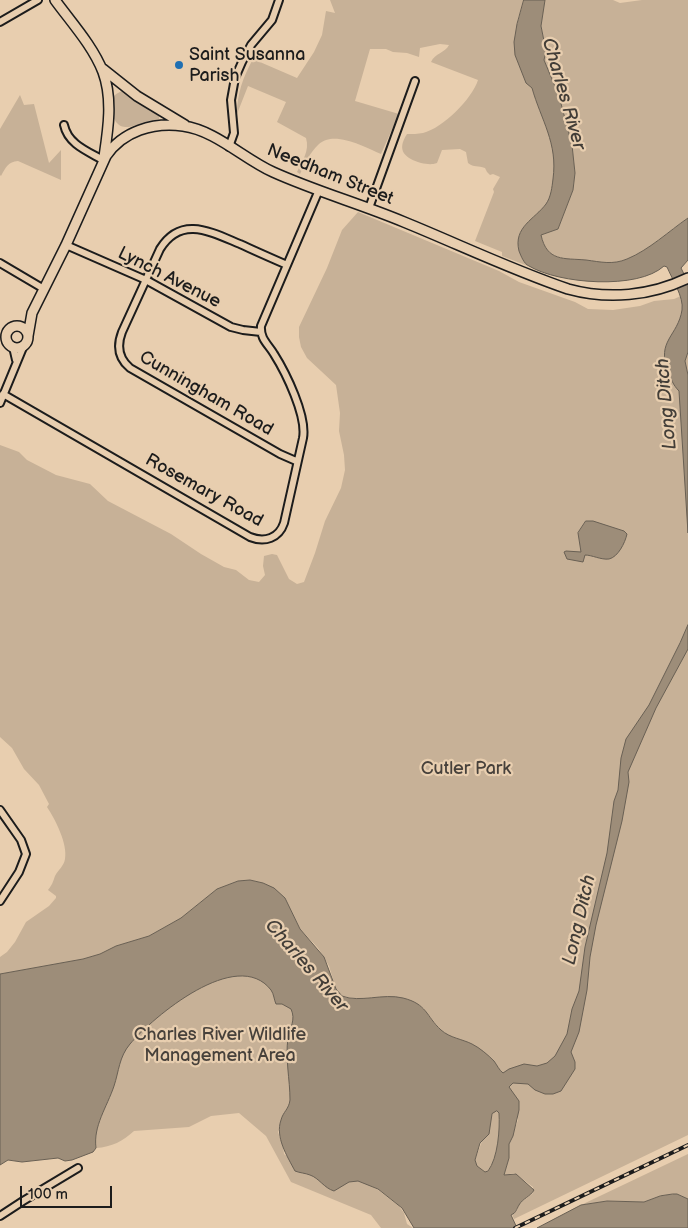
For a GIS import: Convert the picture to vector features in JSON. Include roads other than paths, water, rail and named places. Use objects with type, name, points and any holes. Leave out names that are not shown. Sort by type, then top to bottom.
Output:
[{"type":"main road","points":[[56,0],[100,67],[132,93],[187,126]]},
{"type":"main road","points":[[100,67],[105,82],[109,111],[117,143]]},
{"type":"main road","points":[[103,160],[109,111]]},
{"type":"main road","name":"Needham Street","points":[[18,326],[32,312],[44,289],[66,245],[103,160],[117,143],[128,134],[146,128],[168,125],[187,126],[206,133],[267,169],[369,208],[543,281],[574,291],[597,295],[621,295],[647,292],[688,278]]},
{"type":"main road","name":"Needham Street","points":[[28,336],[32,312]]},
{"type":"main road","points":[[18,326],[26,330],[28,336],[24,345],[7,344],[4,333],[12,327],[18,326]]},
{"type":"street","points":[[0,22],[38,0]]},
{"type":"street","points":[[229,147],[234,133],[231,100],[235,78],[251,46],[272,20],[279,0]]},
{"type":"street","points":[[369,208],[414,81]]},
{"type":"street","points":[[64,125],[66,134],[73,142],[103,160]]},
{"type":"street","points":[[261,332],[263,321],[319,190]]},
{"type":"street","name":"Cunningham Road","points":[[287,265],[214,233],[200,229],[191,229],[174,234],[160,249],[120,336],[119,350],[124,362],[130,368],[280,454],[296,461]]},
{"type":"street","name":"Lynch Avenue","points":[[66,245],[146,280],[231,327],[261,332]]},
{"type":"street","points":[[0,263],[44,289]]},
{"type":"street","name":"Rosemary Road","points":[[3,394],[250,537],[257,539],[272,538],[278,534],[282,527],[296,461],[304,434],[302,415],[275,356],[264,341],[261,332]]},
{"type":"street","points":[[7,344],[16,360]]},
{"type":"street","points":[[0,403],[16,360],[24,345]]},
{"type":"street","points":[[0,810],[21,840],[26,854],[19,872],[0,901]]},
{"type":"street","points":[[0,1216],[78,1168]]},
{"type":"water","points":[[524,0],[545,0],[541,26],[546,51],[544,60],[559,96],[572,145],[575,173],[573,190],[558,229],[541,235],[547,250],[558,257],[564,258],[607,262],[622,261],[643,251],[688,218],[688,260],[681,268],[688,282],[688,352],[685,361],[688,375],[688,533],[679,391],[669,374],[665,361],[666,345],[680,319],[682,305],[667,267],[664,266],[652,274],[636,279],[598,282],[578,280],[559,277],[529,266],[524,262],[519,251],[519,236],[522,230],[546,204],[549,198],[554,166],[548,132],[532,88],[526,83],[515,55],[514,42]]},
{"type":"water","points":[[586,521],[593,521],[624,531],[627,534],[623,545],[615,556],[606,559],[585,555],[583,562],[567,559],[564,552],[566,551],[581,552],[578,533]]},
{"type":"water","name":"Charles River","points":[[688,625],[688,649],[656,708],[628,772],[629,782],[622,821],[596,925],[579,1032],[571,1052],[575,1062],[575,1069],[561,1091],[553,1094],[545,1094],[535,1090],[528,1084],[513,1083],[509,1087],[519,1101],[519,1110],[513,1136],[509,1144],[509,1158],[504,1175],[516,1174],[534,1190],[520,1203],[511,1215],[517,1228],[414,1228],[402,1208],[378,1189],[358,1181],[349,1182],[334,1191],[327,1188],[313,1176],[295,1171],[283,1146],[280,1133],[281,1120],[290,1100],[287,1046],[293,1020],[291,1009],[282,1004],[276,1004],[271,990],[256,979],[238,976],[218,981],[196,990],[157,1018],[130,1044],[121,1059],[114,1086],[99,1124],[96,1148],[93,1152],[65,1161],[58,1158],[22,1162],[8,1160],[0,1165],[0,974],[83,959],[149,936],[181,918],[217,889],[238,881],[250,880],[263,883],[274,888],[285,898],[300,929],[324,957],[336,989],[342,996],[356,999],[395,997],[411,1001],[422,1007],[445,1033],[472,1044],[484,1052],[503,1073],[524,1064],[537,1066],[547,1063],[555,1056],[567,1034],[572,1009],[579,991],[585,947],[607,853],[614,801],[618,790],[621,758],[626,739],[649,705]],"holes":[[[497,1111],[499,1113],[499,1135],[496,1151],[488,1171],[485,1172],[477,1166],[475,1160],[480,1143],[489,1134],[492,1114]]]},
{"type":"water","points":[[673,1194],[688,1199],[688,1228],[537,1228],[581,1205],[607,1201],[644,1202],[660,1196]]},
{"type":"railway","points":[[515,1228],[688,1145]]},
{"type":"place","name":"Saint Susanna Parish","points":[[179,65]]},
{"type":"water label","name":"Long Ditch","points":[[667,404]]},
{"type":"water label","name":"Long Ditch","points":[[580,920]]},
{"type":"park label","name":"Cutler Park","points":[[466,769]]},
{"type":"park label","name":"Charles River Wildlife Management Area","points":[[220,1045]]}]
